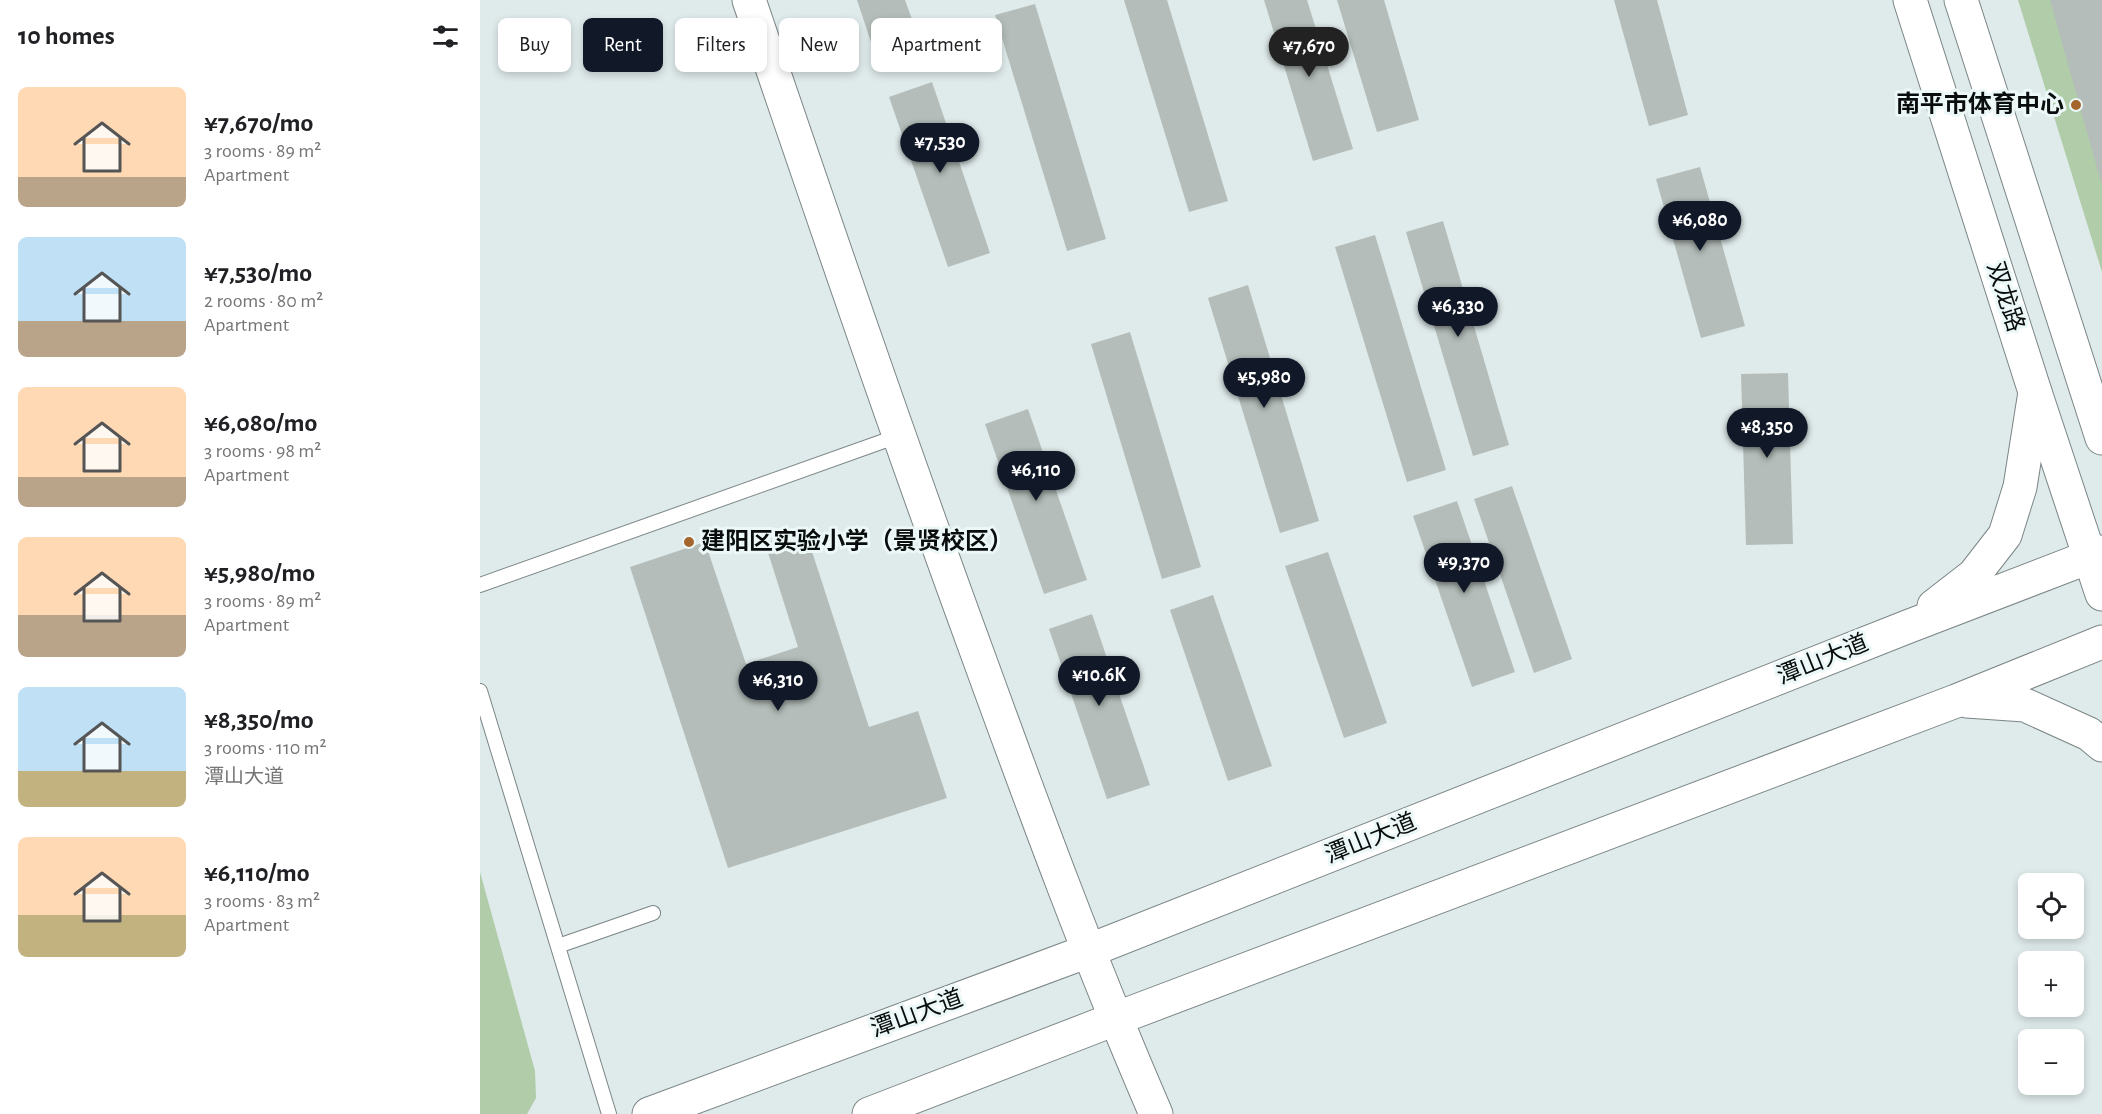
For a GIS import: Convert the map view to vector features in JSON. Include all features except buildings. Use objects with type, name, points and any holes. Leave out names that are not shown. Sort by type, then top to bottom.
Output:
[{"type":"main road","points":[[749,0],[898,436],[1055,867],[1115,1019],[1156,1114]]},
{"type":"main road","name":"双龙路","points":[[1910,0],[2035,392],[2096,555],[2102,594]]},
{"type":"main road","name":"双龙路","points":[[1961,0],[2102,438]]},
{"type":"main road","points":[[2080,375],[2102,401]]},
{"type":"main road","points":[[1907,627],[1974,575],[2005,534],[2020,487],[2035,392]]},
{"type":"main road","name":"潭山大道","points":[[649,1114],[1088,951],[1907,627],[2096,555]]},
{"type":"main road","points":[[869,1114],[1956,701],[2102,642]]},
{"type":"main road","points":[[1956,701],[2025,705],[2089,734],[2102,746]]},
{"type":"lane","points":[[480,585],[898,436]]},
{"type":"lane","points":[[480,691],[609,1114]]},
{"type":"lane","points":[[558,946],[654,913]]},
{"type":"green space","name":"南平市体育中心","points":[[2018,0],[2102,0],[2102,272]]},
{"type":"green space","points":[[480,872],[535,1071],[536,1098],[527,1114],[480,1114]]},
{"type":"place","name":"南平市体育中心","points":[[2076,105]]},
{"type":"place","name":"建阳区实验小学（景贤校区）","points":[[689,542]]}]
